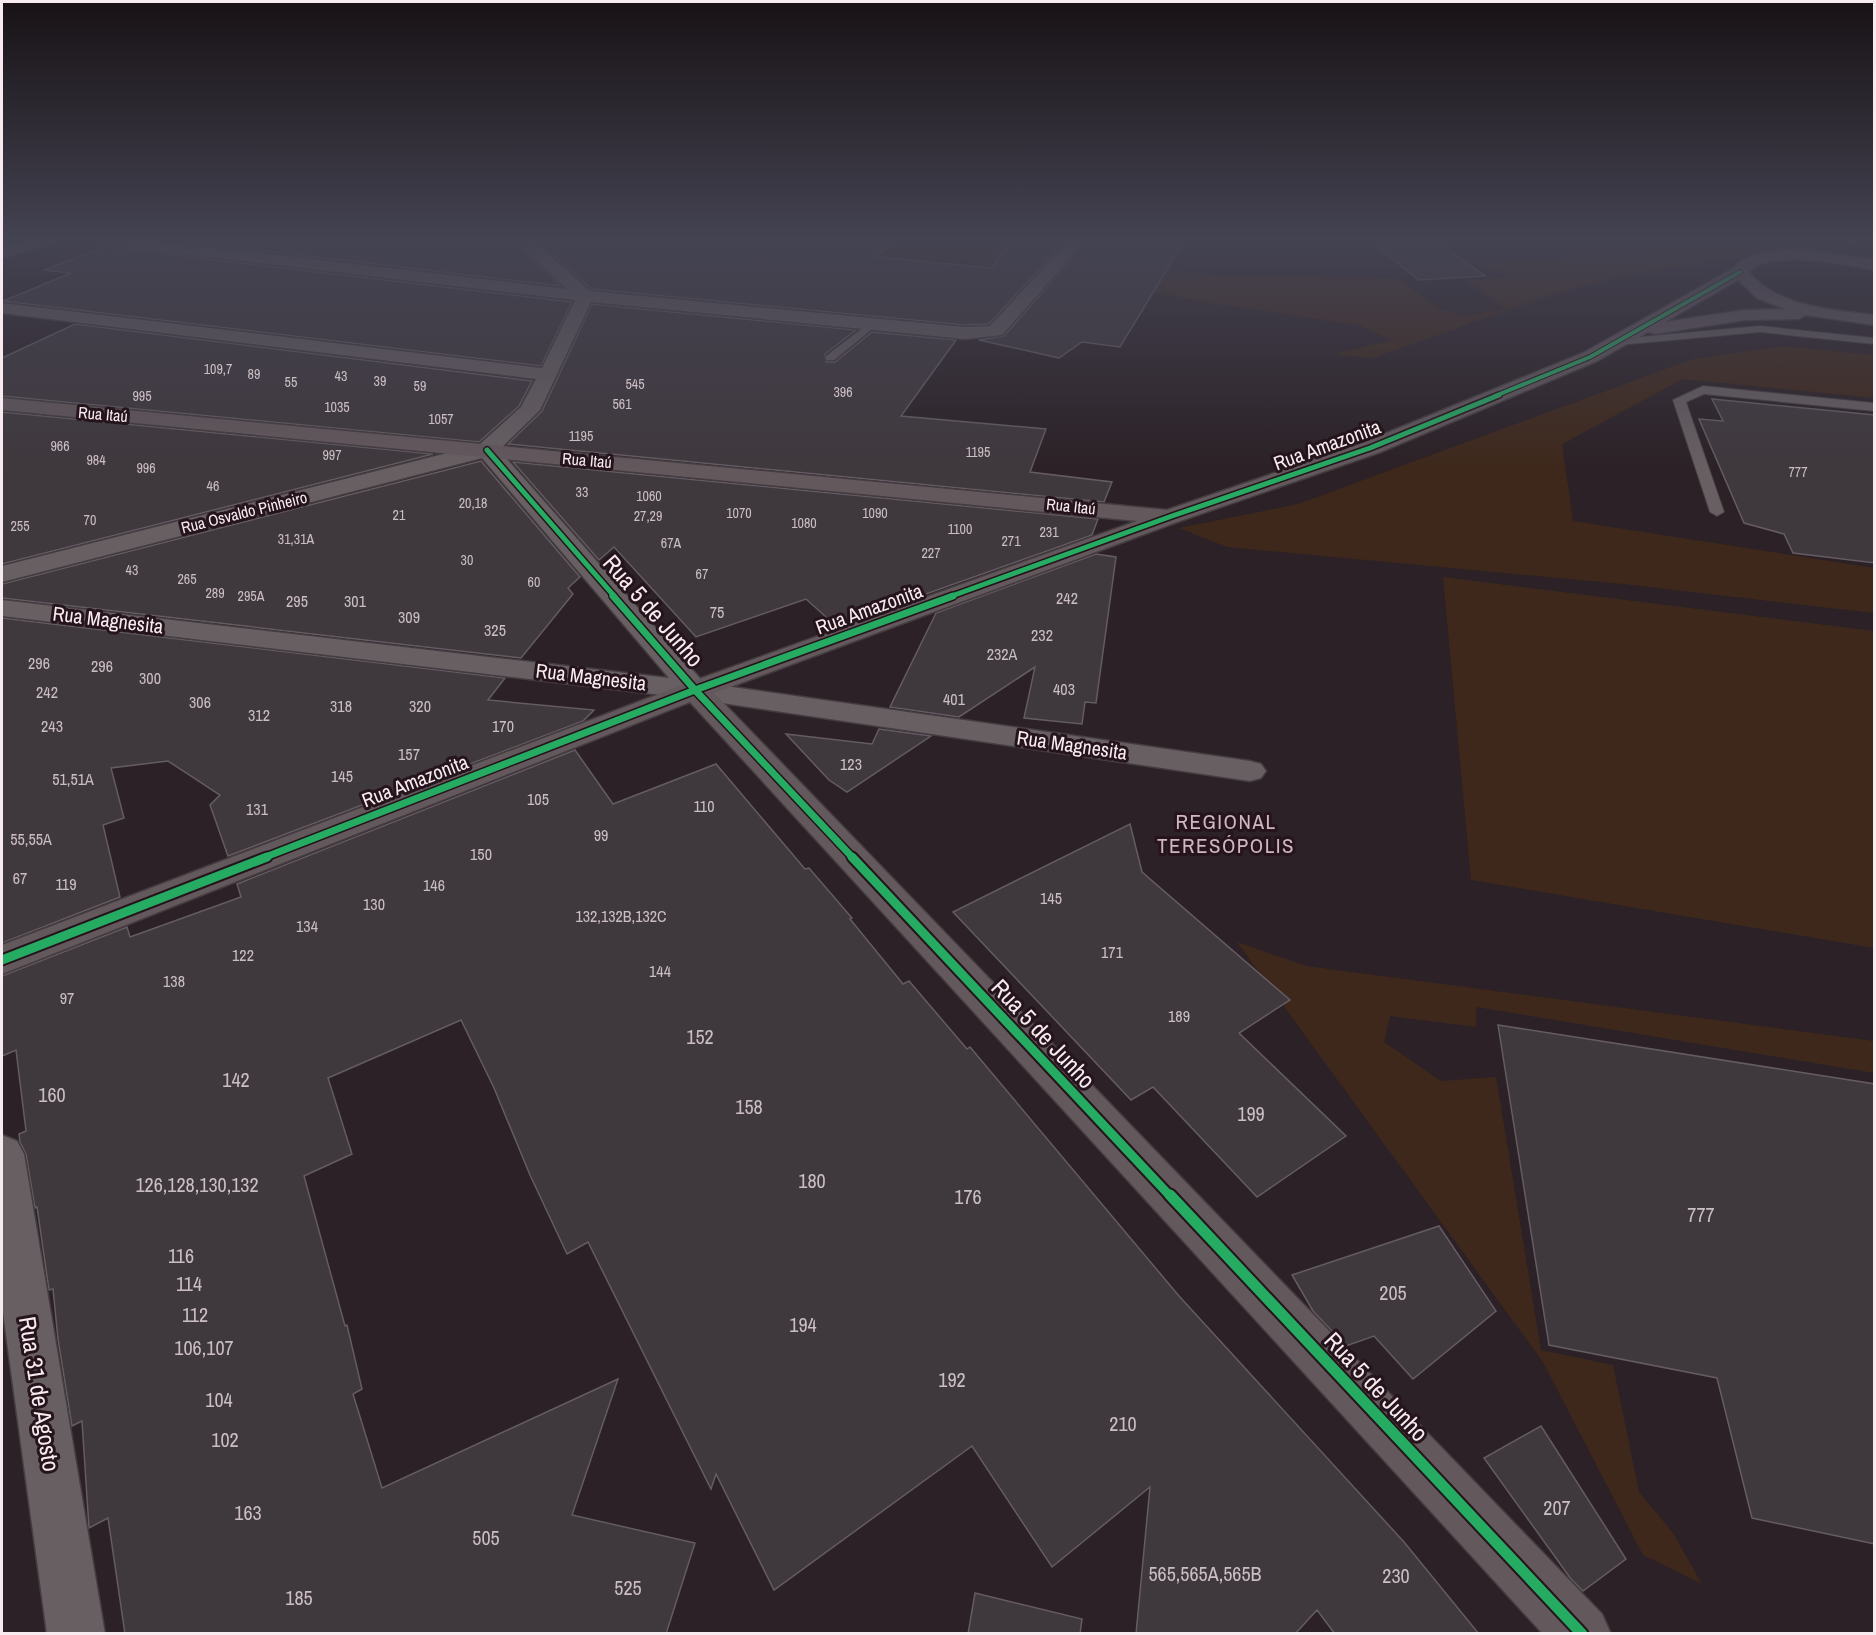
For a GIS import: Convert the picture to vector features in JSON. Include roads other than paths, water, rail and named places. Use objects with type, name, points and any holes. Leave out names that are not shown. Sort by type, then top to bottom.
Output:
[{"type":"street","points":[[70,316],[549,375]]},
{"type":"street","points":[[487,450],[530,410],[576,316]]},
{"type":"street","points":[[793,316],[965,333],[995,331],[1008,316]]},
{"type":"street","name":"Rua Amazonita","points":[[2,960],[695,690],[1172,516],[1370,448],[1590,357],[1663,316]]},
{"type":"street","name":"Rua Amazonita","points":[[1627,337],[1738,316]]},
{"type":"street","name":"Rua Amazonita","points":[[1848,316],[1875,320]]},
{"type":"street","name":"Rua Itaú","points":[[2,404],[1172,516]]},
{"type":"street","name":"Rua Osvaldo Pinheiro","points":[[2,574],[487,450]]},
{"type":"street","name":"Rua 5 de Junho","points":[[487,450],[695,690],[1582,1634]]},
{"type":"street","name":"Rua Magnesita","points":[[2,608],[695,690],[1250,771]]},
{"type":"street","name":"Rua 31 de Agosto","points":[[2,1154],[76,1634]]},
{"type":"lane","points":[[830,358],[872,324]]},
{"type":"lane","points":[[1627,337],[1761,330],[1875,341]]},
{"type":"lane","points":[[1717,512],[1679,400],[1703,390],[1875,407]]},
{"type":"district","name":"REGIONAL TERESÓPOLIS","points":[[1226,834]]}]
